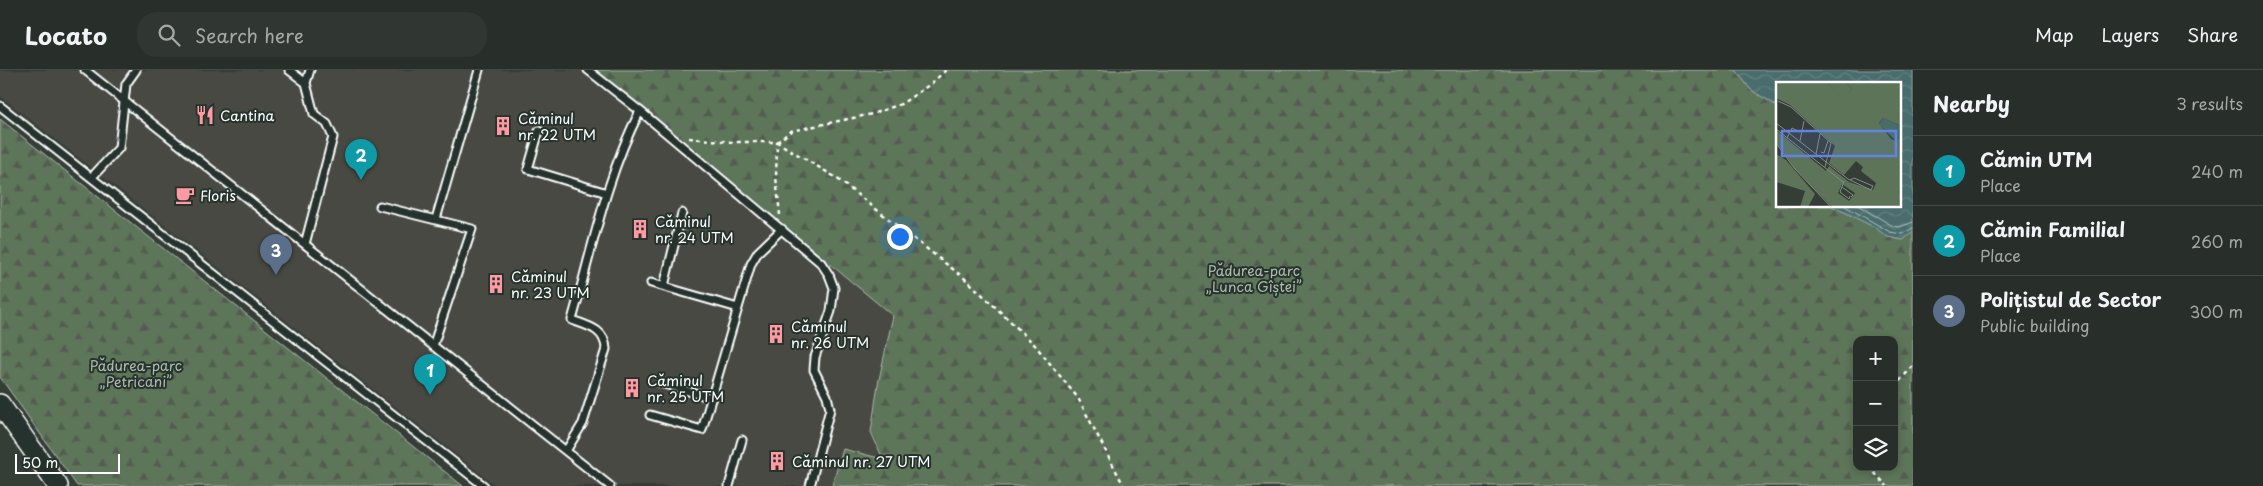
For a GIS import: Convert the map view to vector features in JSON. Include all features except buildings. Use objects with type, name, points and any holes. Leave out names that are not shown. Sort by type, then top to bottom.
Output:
[{"type":"main road","points":[[0,404],[58,486]]},
{"type":"lane","points":[[85,70],[610,486]]},
{"type":"lane","points":[[92,177],[119,148],[126,84],[136,70]]},
{"type":"lane","points":[[289,70],[306,83]]},
{"type":"lane","points":[[305,244],[332,137],[326,124],[314,114],[306,83],[310,70]]},
{"type":"lane","points":[[436,219],[479,70]]},
{"type":"lane","points":[[588,70],[782,229],[821,263],[829,275],[834,288],[831,311],[814,357],[814,370],[827,396],[830,409],[810,486]]},
{"type":"lane","points":[[0,106],[484,486]]},
{"type":"lane","points":[[566,451],[583,423],[606,349],[606,341],[595,328],[572,320],[608,193],[625,141],[640,111]]},
{"type":"lane","points":[[539,131],[528,170],[608,193]]},
{"type":"lane","points":[[380,206],[472,229],[433,346]]},
{"type":"lane","points":[[664,286],[682,213]]},
{"type":"lane","points":[[650,415],[702,430],[755,256],[782,229]]},
{"type":"lane","points":[[651,282],[738,308]]},
{"type":"lane","points":[[661,383],[712,398]]},
{"type":"lane","points":[[729,486],[742,440]]},
{"type":"path","points":[[777,142],[791,131],[872,114],[900,104],[932,83],[946,70]]},
{"type":"path","points":[[682,135],[690,139],[732,142],[777,142],[836,177],[968,281],[1034,344],[1078,398],[1124,486]]},
{"type":"path","points":[[777,142],[776,177],[782,229]]},
{"type":"path","points":[[1898,383],[1913,366]]},
{"type":"path","points":[[1873,471],[1887,486]]},
{"type":"shaded area","points":[[0,70],[595,70],[894,316],[878,384],[883,460],[843,449],[832,486],[496,486],[0,96]]},
{"type":"green space","name":"Pădurea-parc „Lunca Gîștei”","points":[[595,70],[1736,70],[1751,90],[1776,105],[1776,208],[1836,208],[1874,227],[1888,237],[1903,240],[1913,232],[1913,486],[832,486],[843,449],[883,459],[871,432],[878,384],[893,316]]},
{"type":"green space","name":"Pădurea-parc „Petricani”","points":[[0,119],[463,486],[77,486],[0,377]]},
{"type":"water","points":[[1736,70],[1913,70],[1913,232],[1903,240],[1888,237],[1874,227],[1836,208],[1900,208],[1900,82],[1776,82],[1776,105],[1751,90]]},
{"type":"place","name":"Cantina","points":[[205,115]]},
{"type":"place","name":"Căminul nr. 22 UTM","points":[[503,126]]},
{"type":"place","name":"Cămin Familial","points":[[361,180]]},
{"type":"place","name":"Floris","points":[[185,195]]},
{"type":"place","name":"Căminul nr. 24 UTM","points":[[640,229]]},
{"type":"place","name":"Polițistul de Sector","points":[[276,275]]},
{"type":"place","name":"Căminul nr. 23 UTM","points":[[496,284]]},
{"type":"place","name":"Căminul nr. 26 UTM","points":[[776,334]]},
{"type":"place","name":"Căminul nr. 25 UTM","points":[[632,388]]},
{"type":"place","name":"Cămin UTM","points":[[430,395]]},
{"type":"place","name":"Căminul nr. 27 UTM","points":[[777,461]]}]
